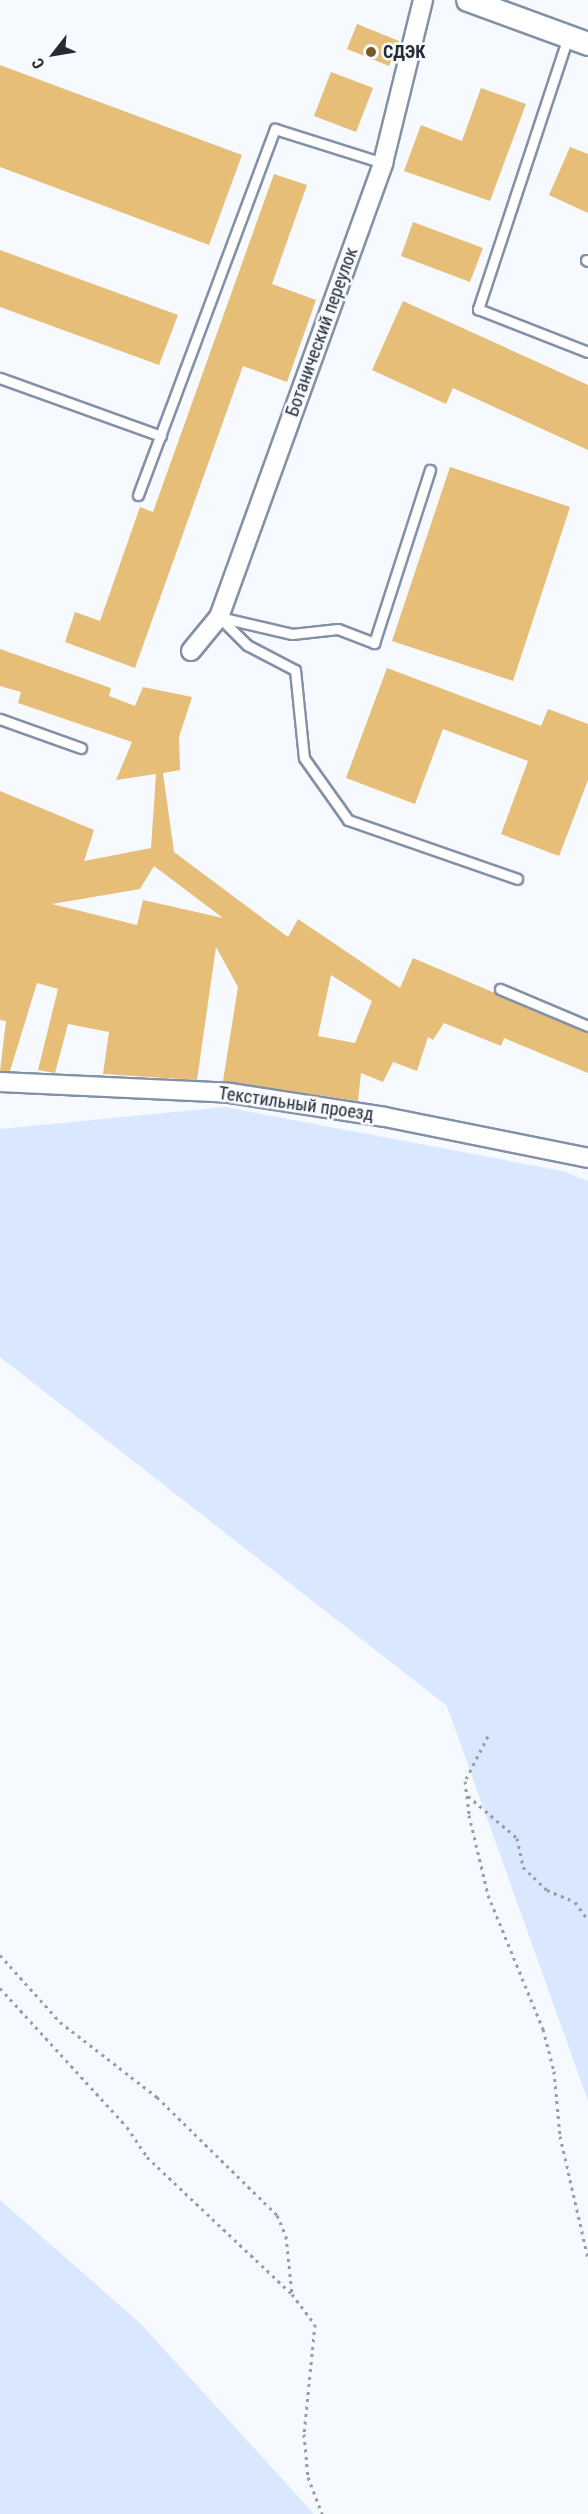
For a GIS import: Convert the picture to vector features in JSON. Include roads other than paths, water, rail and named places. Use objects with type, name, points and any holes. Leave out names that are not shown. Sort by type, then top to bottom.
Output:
[{"type":"street","name":"Ботанический переулок","points":[[191,651],[219,616],[383,163],[423,0]]},
{"type":"street","points":[[468,0],[578,41]]},
{"type":"street","name":"Текстильный проезд","points":[[0,1082],[230,1093],[385,1117],[588,1158]]},
{"type":"lane","points":[[578,41],[478,309],[588,352]]},
{"type":"lane","points":[[138,495],[275,129],[383,163]]},
{"type":"lane","points":[[0,378],[161,436]]},
{"type":"lane","points":[[219,616],[292,634],[338,629],[375,643],[430,470]]},
{"type":"lane","points":[[219,616],[247,645],[295,670],[304,758],[348,820],[517,879]]},
{"type":"lane","points":[[0,718],[81,748]]},
{"type":"lane","points":[[500,989],[588,1026]]},
{"type":"place","name":"СДЭК","points":[[371,52]]}]
